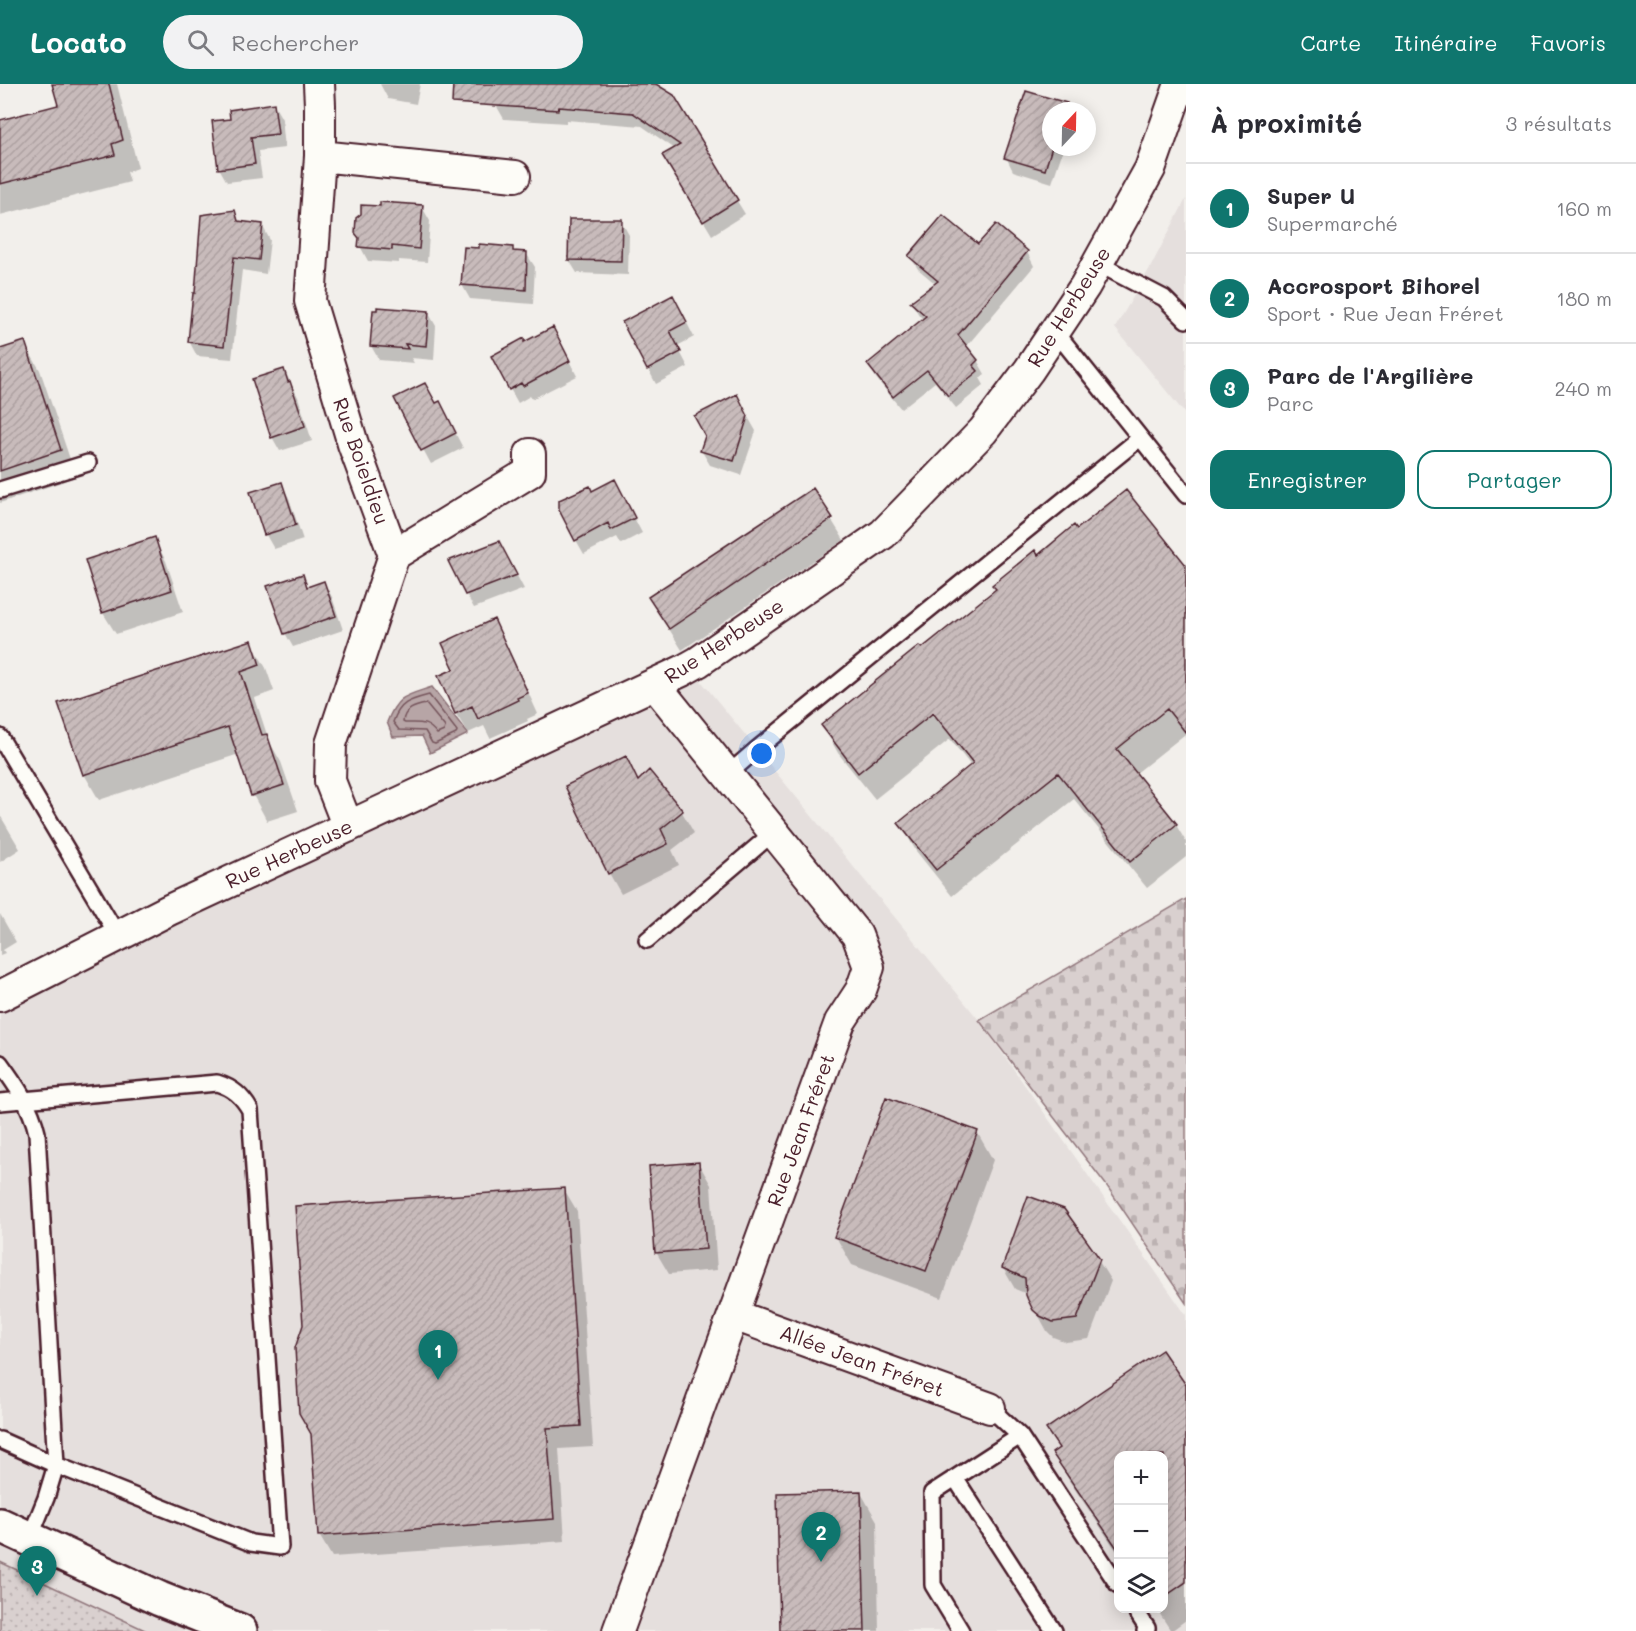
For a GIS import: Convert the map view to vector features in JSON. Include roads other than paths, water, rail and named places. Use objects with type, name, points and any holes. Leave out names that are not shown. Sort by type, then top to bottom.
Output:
[{"type":"street","name":"Rue Boieldieu","points":[[319,84],[320,156],[310,301],[353,444],[394,555]]},
{"type":"street","name":"Rue Herbeuse","points":[[0,996],[169,910],[655,685],[698,662],[883,534],[983,432],[1029,370],[1085,286],[1150,169],[1180,84]]},
{"type":"street","points":[[320,156],[515,176]]},
{"type":"street","points":[[348,827],[330,782],[332,744],[394,555],[530,472],[530,454]]},
{"type":"street","name":"Rue Jean Fréret","points":[[618,1631],[840,1022],[861,990],[869,967],[856,935],[655,685]]},
{"type":"street","name":"Allée Jean Fréret","points":[[734,1315],[990,1408]]},
{"type":"street","points":[[0,1526],[160,1599],[240,1631]]},
{"type":"lane","points":[[1097,263],[1164,298],[1186,320]]},
{"type":"lane","points":[[1055,331],[1186,495]]},
{"type":"lane","points":[[727,775],[1140,438]]},
{"type":"lane","points":[[0,490],[88,463]]},
{"type":"lane","points":[[0,737],[118,936]]},
{"type":"lane","points":[[647,940],[774,832]]},
{"type":"lane","points":[[0,1064],[20,1091],[34,1118],[37,1133],[56,1465],[46,1498],[29,1539]]},
{"type":"lane","points":[[0,1102],[217,1083],[228,1086],[250,1110],[280,1547],[251,1543],[56,1465],[0,1440]]},
{"type":"lane","points":[[990,1408],[1020,1436],[1114,1577]]},
{"type":"lane","points":[[961,1631],[933,1585],[932,1493],[1020,1436]]},
{"type":"lane","points":[[955,1478],[1054,1631]]},
{"type":"lane","points":[[1137,1613],[1147,1628],[1145,1631]]},
{"type":"water","points":[[432,687],[468,734],[430,753],[422,736],[393,737],[387,722],[399,701],[415,692]]},
{"type":"place","name":"Super U","points":[[438,1380]]},
{"type":"place","name":"Accrosport Bihorel","points":[[821,1562]]},
{"type":"place","name":"Parc de l'Argilière","points":[[37,1596]]}]
